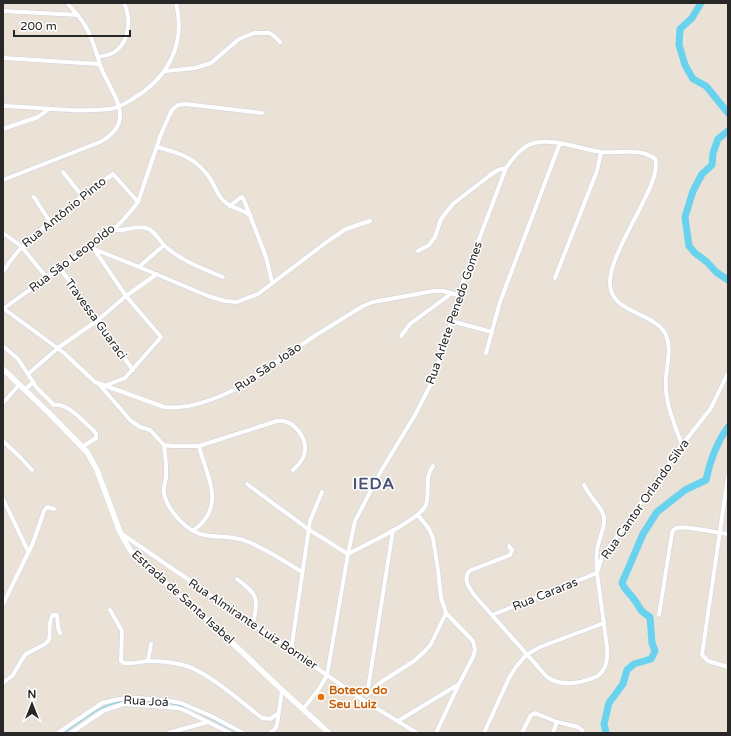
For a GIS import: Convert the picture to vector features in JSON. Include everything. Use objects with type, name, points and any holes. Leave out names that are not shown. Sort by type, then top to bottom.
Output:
[{"type":"main road","name":"Estrada de Santa Isabel","points":[[3,369],[87,452],[97,470],[120,532],[130,550],[139,560],[224,635],[329,733]]},
{"type":"street","points":[[3,180],[91,146],[107,138],[119,122],[119,107],[100,64],[87,29],[78,15],[67,3]]},
{"type":"street","points":[[98,57],[106,56],[116,51],[125,40],[128,22],[124,3]]},
{"type":"street","points":[[3,106],[48,109],[110,109],[119,107],[143,93],[166,71],[170,63],[179,38],[180,21],[176,3]]},
{"type":"street","points":[[3,11],[78,15]]},
{"type":"street","points":[[166,71],[195,68],[211,63],[240,39],[254,33],[273,34],[280,42]]},
{"type":"street","points":[[3,58],[100,64]]},
{"type":"street","name":"Rua São Leopoldo","points":[[3,308],[93,247],[99,238],[112,230],[132,209],[138,202],[156,147],[170,114],[178,105],[197,105],[262,113]]},
{"type":"street","points":[[3,129],[38,117],[48,109]]},
{"type":"street","name":"Rua Arlete Penedo Gomes","points":[[303,709],[319,689],[327,675],[355,521],[381,472],[415,415],[435,376],[458,295],[506,168],[519,152],[531,144],[539,142],[560,143],[602,152],[648,154],[655,159],[655,174],[650,188],[618,252],[610,272],[610,285],[612,295],[620,305],[657,324],[667,338],[668,352],[665,386],[668,404],[682,445]]},
{"type":"street","points":[[486,353],[504,291],[560,143]]},
{"type":"street","points":[[156,147],[177,152],[194,162],[205,172],[222,199],[230,206],[246,212],[251,216]]},
{"type":"street","points":[[555,278],[597,171],[602,152]]},
{"type":"street","points":[[418,251],[429,245],[435,237],[441,219],[447,209],[489,176],[498,170],[506,168]]},
{"type":"street","points":[[63,172],[82,196]]},
{"type":"street","name":"Rua Antônio Pinto","points":[[3,272],[21,246],[82,196],[113,174],[138,202]]},
{"type":"street","points":[[34,197],[50,222]]},
{"type":"street","points":[[230,206],[242,197],[251,216],[266,258],[272,282]]},
{"type":"street","points":[[93,247],[208,296],[231,302],[237,302],[258,294],[272,282],[346,229],[370,221]]},
{"type":"street","points":[[112,230],[145,227],[150,229],[164,245],[181,258],[223,277]]},
{"type":"street","points":[[3,233],[21,246],[47,278]]},
{"type":"street","points":[[139,267],[164,245]]},
{"type":"street","points":[[93,247],[126,296],[161,337],[133,370],[122,380],[106,385]]},
{"type":"street","name":"Travessa Guaraci","points":[[60,268],[133,370]]},
{"type":"street","points":[[28,374],[58,348],[98,320],[126,296],[157,274]]},
{"type":"street","name":"Rua São João","points":[[99,384],[106,385],[164,407],[188,407],[226,394],[238,388],[316,334],[363,306],[373,302],[434,291],[443,291],[458,295]]},
{"type":"street","points":[[401,336],[410,324],[452,293]]},
{"type":"street","points":[[3,308],[58,348],[99,384],[130,420],[140,427],[150,430],[164,444],[179,447],[199,446],[277,421],[286,421],[299,432],[305,446],[301,462],[293,470]]},
{"type":"street","points":[[451,321],[492,332]]},
{"type":"street","points":[[3,346],[14,355],[33,382],[54,405],[67,407],[96,433],[96,438],[82,447]]},
{"type":"street","name":"Rua Cantor Orlando Silva","points":[[509,546],[512,550],[510,555],[473,569],[466,575],[467,584],[475,596],[547,677],[557,683],[567,683],[593,678],[602,673],[608,658],[597,573],[602,557],[609,545],[682,445],[714,404],[728,373]]},
{"type":"street","points":[[25,390],[33,382]]},
{"type":"street","points":[[3,403],[19,384]]},
{"type":"street","points":[[48,412],[54,405]]},
{"type":"street","points":[[3,441],[22,458],[32,470]]},
{"type":"street","points":[[164,444],[166,472],[164,493],[175,516],[193,531],[203,535],[232,537],[245,541],[264,549],[302,572]]},
{"type":"street","points":[[193,531],[201,525],[208,515],[213,493],[199,446]]},
{"type":"street","points":[[246,484],[308,529],[348,554],[393,530],[418,515],[424,509],[426,503],[428,475],[433,466]]},
{"type":"street","points":[[728,476],[721,533],[702,655],[708,662],[728,667]]},
{"type":"street","points":[[584,486],[589,495],[602,510],[604,516],[604,527],[597,550],[597,573]]},
{"type":"street","points":[[291,651],[308,529],[313,512],[322,492]]},
{"type":"street","points":[[3,499],[28,551]]},
{"type":"street","points":[[3,604],[33,543],[44,511],[47,507],[54,509]]},
{"type":"street","points":[[418,515],[429,529],[433,538],[441,598],[446,613],[472,642],[475,650],[473,658],[436,733]]},
{"type":"street","points":[[659,616],[673,530],[678,528],[686,528],[728,534]]},
{"type":"street","points":[[367,695],[393,530]]},
{"type":"street","name":"Rua Almirante Luiz Bornier","points":[[120,532],[291,651],[364,700],[417,733]]},
{"type":"street","name":"Rua Cararas","points":[[492,615],[597,573]]},
{"type":"street","points":[[237,579],[252,590],[255,596],[256,610],[253,625]]},
{"type":"street","points":[[110,610],[122,631],[121,661],[124,663],[128,664],[148,661],[180,664],[193,669],[234,696],[262,718],[273,718],[279,713]]},
{"type":"street","points":[[364,700],[367,695],[381,682],[425,652],[431,644],[446,613]]},
{"type":"street","points":[[3,683],[13,675],[22,658],[26,654],[45,644],[49,640],[49,624],[50,618],[53,615],[57,615],[60,633]]},
{"type":"street","points":[[484,733],[508,678],[526,654],[540,647],[604,623]]},
{"type":"street","points":[[148,661],[151,644]]},
{"type":"street","points":[[398,721],[459,684]]},
{"type":"street","points":[[270,733],[277,725],[282,690]]},
{"type":"street","name":"Rua Joá","points":[[58,733],[102,703],[119,699],[137,698],[181,703],[211,716],[237,732],[243,733]]},
{"type":"street","name":"Rua Joá","points":[[71,733],[102,711],[123,704],[178,708],[230,733]]},
{"type":"street","points":[[522,733],[530,715],[533,714],[578,727],[583,733]]},
{"type":"street","points":[[168,733],[208,722]]},
{"type":"street","points":[[553,733],[557,722]]},
{"type":"waterway","points":[[701,3],[692,18],[680,29],[679,45],[685,65],[693,79],[706,86],[728,113]]},
{"type":"waterway","points":[[728,131],[718,139],[713,153],[712,165],[702,174],[693,191],[685,217],[689,246],[716,272],[728,280]]},
{"type":"waterway","points":[[606,733],[604,724],[609,703],[623,684],[627,670],[634,664],[651,659],[655,651],[652,643],[650,617],[641,611],[622,583],[643,534],[657,512],[685,490],[706,480],[714,452],[728,427]]},
{"type":"waterway","points":[[64,733],[96,711],[120,702],[142,700],[186,707]]},
{"type":"waterway","points":[[198,712],[238,733]]},
{"type":"place","name":"Boteco do Seu Luiz","points":[[321,697]]},
{"type":"district","name":"IEDA","points":[[374,484]]}]
